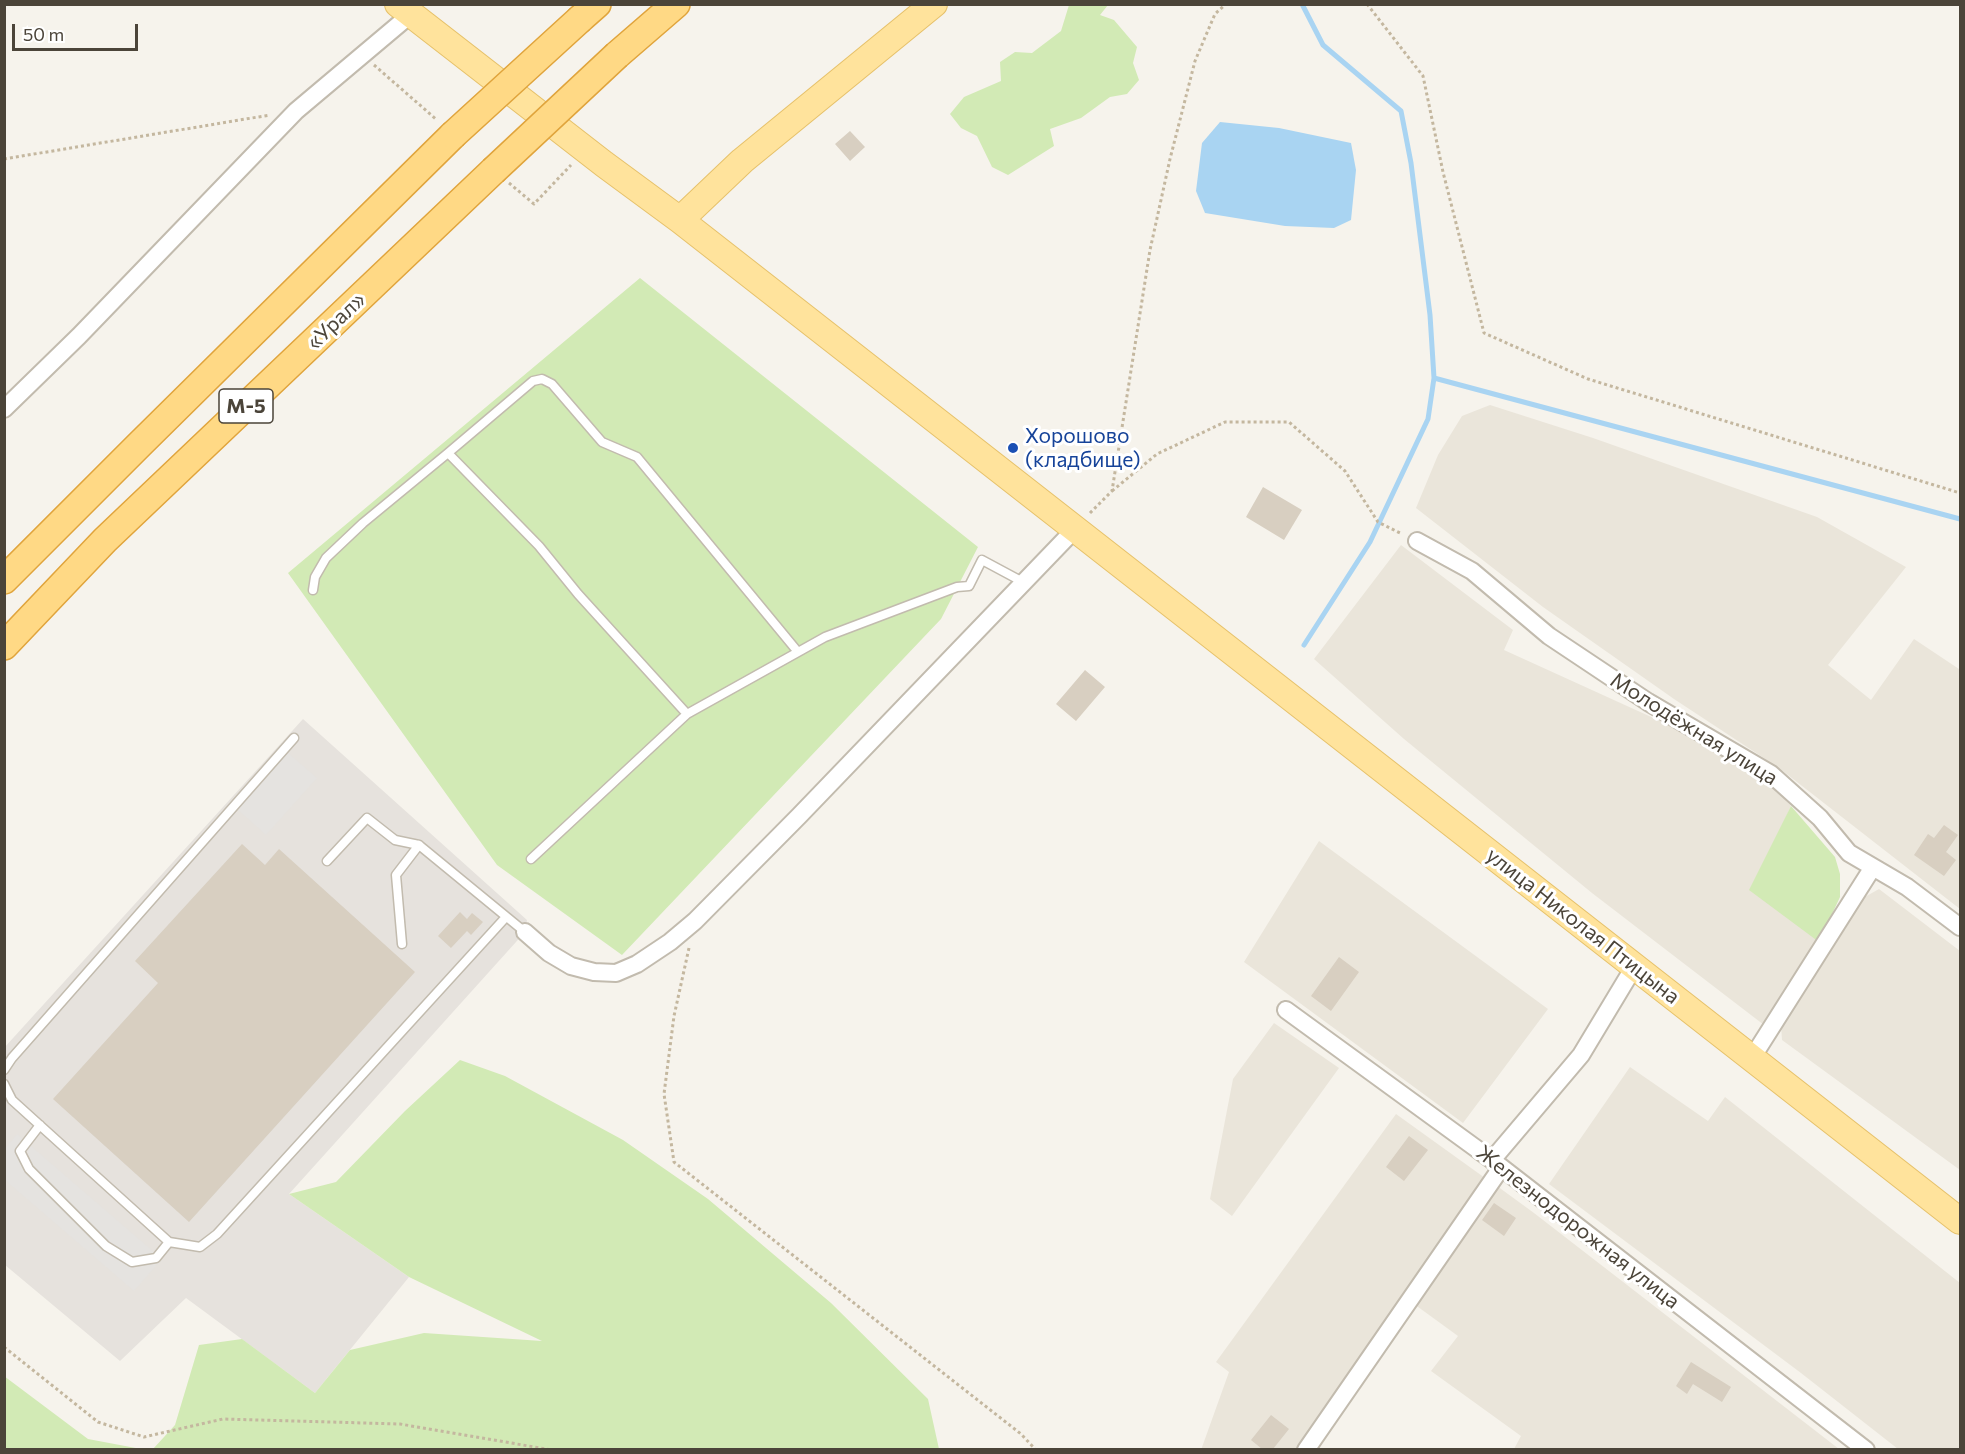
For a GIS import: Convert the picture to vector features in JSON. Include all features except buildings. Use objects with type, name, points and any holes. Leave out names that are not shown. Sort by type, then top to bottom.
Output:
[{"type":"highway","name":"«Урал»","points":[[4,646],[105,540],[493,171],[617,55],[676,4]]},
{"type":"highway","name":"М-5","points":[[4,580],[453,135],[588,12]]},
{"type":"main road","points":[[680,220],[742,161],[934,4]]},
{"type":"main road","name":"улица Николая Птицына","points":[[404,10],[680,220],[1076,528],[1960,1221]]},
{"type":"street","points":[[4,409],[79,336],[296,111],[362,55],[404,10]]},
{"type":"street","points":[[525,932],[549,953],[571,966],[594,972],[616,973],[638,964],[670,942],[695,921],[1076,528]]},
{"type":"street","name":"Молодёжная улица","points":[[1417,541],[1473,571],[1549,636],[1648,702],[1772,774],[1820,818],[1849,853],[1907,887],[1960,927]]},
{"type":"street","points":[[1752,1058],[1873,867]]},
{"type":"street","points":[[1306,1449],[1497,1164],[1581,1055],[1634,967]]},
{"type":"street","name":"Железнодорожная улица","points":[[1286,1010],[1497,1164],[1866,1449]]},
{"type":"lane","points":[[313,590],[315,577],[326,558],[363,523],[533,381],[542,379],[552,384],[602,442],[637,457],[798,652]]},
{"type":"lane","points":[[448,453],[538,546],[578,594],[687,714]]},
{"type":"lane","points":[[531,860],[687,714],[825,637],[957,587],[969,585],[982,560],[1023,582]]},
{"type":"lane","points":[[4,1070],[12,1058],[294,738]]},
{"type":"lane","points":[[327,861],[367,818],[395,840],[419,845],[525,932]]},
{"type":"lane","points":[[402,944],[396,875],[419,845]]},
{"type":"lane","points":[[4,1084],[12,1100],[169,1242],[200,1247],[217,1234],[506,917]]},
{"type":"lane","points":[[40,1125],[20,1151],[29,1169],[72,1209],[106,1246],[132,1262],[156,1258],[169,1242]]},
{"type":"path","points":[[1112,491],[1150,250],[1170,159],[1195,61],[1215,14],[1226,4]]},
{"type":"path","points":[[1367,4],[1423,76],[1443,172],[1484,333],[1588,379],[1960,493]]},
{"type":"path","points":[[362,55],[453,135]]},
{"type":"path","points":[[4,159],[296,111]]},
{"type":"path","points":[[493,171],[534,204],[586,150]]},
{"type":"path","points":[[1076,528],[1112,491],[1157,454],[1225,422],[1289,422],[1345,471],[1378,522],[1387,526]]},
{"type":"path","points":[[695,921],[674,1016],[664,1094],[674,1162],[1012,1427],[1036,1449]]},
{"type":"path","points":[[4,1347],[98,1422],[144,1437],[223,1419],[400,1424],[552,1449]]},
{"type":"shaded area","points":[[1490,405],[1593,438],[1817,517],[1906,567],[1828,665],[1871,700],[1914,639],[1959,669],[1960,667],[1960,909],[1779,768],[1674,699],[1543,607],[1416,508],[1438,455],[1462,416]]},
{"type":"shaded area","points":[[1401,545],[1513,630],[1504,650],[1693,736],[1776,788],[1791,806],[1782,826],[1819,942],[1764,1025],[1592,893],[1404,739],[1314,659]]},
{"type":"shaded area","points":[[303,719],[527,920],[525,932],[289,1194],[409,1277],[315,1393],[186,1298],[120,1361],[5,1265],[4,1048]]},
{"type":"shaded area","points":[[287,752],[317,778],[266,835],[236,808]]},
{"type":"shaded area","points":[[1319,841],[1548,1009],[1463,1123],[1244,962]]},
{"type":"shaded area","points":[[1879,889],[1960,951],[1960,1170],[1782,1040],[1781,1025],[1863,898]]},
{"type":"shaded area","points":[[1274,1023],[1339,1068],[1232,1216],[1210,1199],[1233,1079]]},
{"type":"shaded area","points":[[1630,1067],[1708,1121],[1725,1097],[1960,1283],[1960,1449],[1898,1449],[1801,1373],[1549,1184]]},
{"type":"shaded area","points":[[1396,1114],[1485,1178],[1296,1449],[1201,1450],[1229,1372],[1216,1362]]},
{"type":"shaded area","points":[[17,1134],[162,1259],[134,1291],[5,1180],[5,1149]]},
{"type":"shaded area","points":[[1497,1186],[1839,1449],[1514,1449],[1521,1436],[1431,1371],[1458,1336],[1414,1304]]},
{"type":"green space","points":[[1069,5],[1108,5],[1100,15],[1114,20],[1137,47],[1133,63],[1139,80],[1127,94],[1110,97],[1081,118],[1050,129],[1054,146],[1008,175],[992,167],[977,136],[961,128],[950,114],[964,97],[1001,81],[1000,62],[1015,52],[1032,53],[1061,31]]},
{"type":"green space","points":[[640,278],[978,547],[941,619],[622,955],[497,865],[288,573]]},
{"type":"green space","points":[[1791,806],[1835,857],[1840,874],[1840,897],[1819,942],[1749,890]]},
{"type":"green space","points":[[460,1060],[505,1076],[623,1140],[708,1199],[831,1303],[928,1399],[939,1449],[153,1449],[175,1425],[199,1345],[242,1339],[315,1393],[350,1350],[424,1333],[542,1341],[409,1277],[289,1194],[336,1182],[405,1111]]},
{"type":"green space","points":[[4,1376],[88,1439],[141,1449],[5,1449]]},
{"type":"water","points":[[1220,122],[1279,128],[1351,143],[1356,170],[1351,220],[1334,228],[1285,226],[1205,213],[1196,191],[1202,143]]},
{"type":"waterway","points":[[1302,4],[1323,45],[1401,111],[1411,163],[1430,315],[1434,378],[1428,419],[1370,542],[1304,645]]},
{"type":"waterway","points":[[1434,378],[1960,519]]},
{"type":"place","name":"Хорошово (кладбище)","points":[[1013,448]]}]
